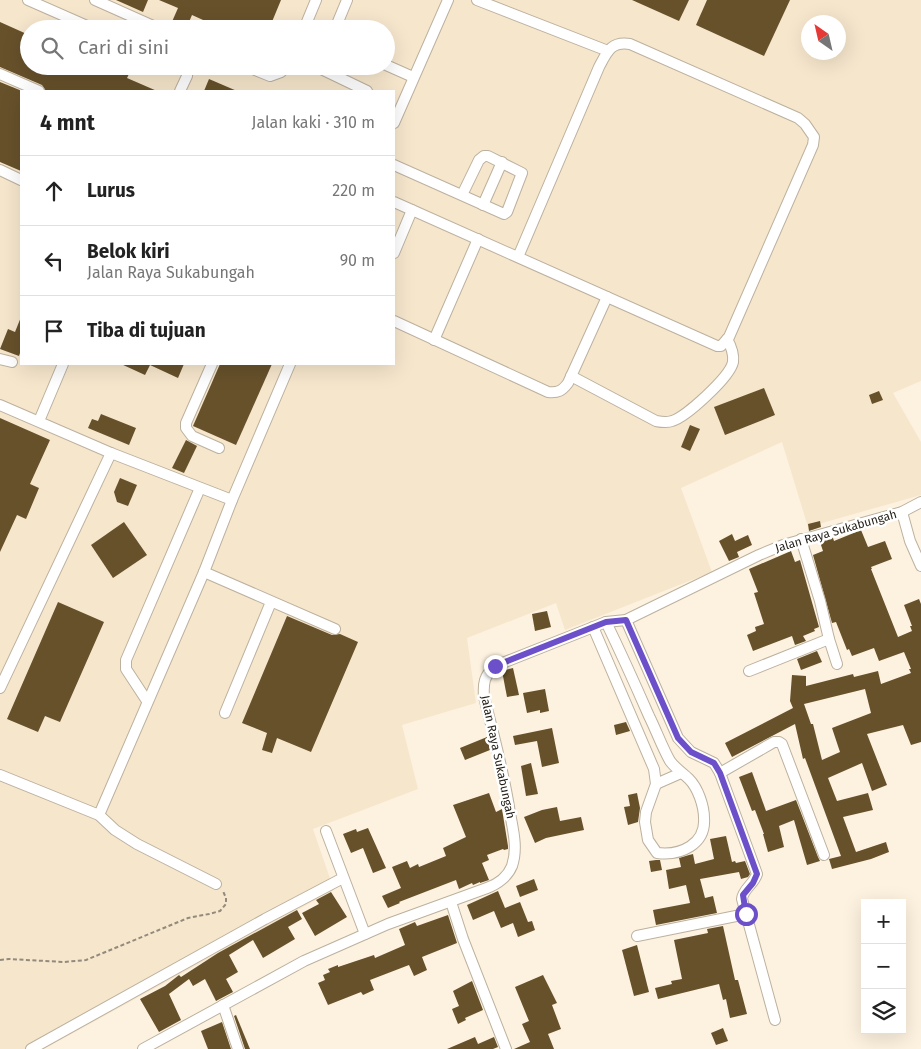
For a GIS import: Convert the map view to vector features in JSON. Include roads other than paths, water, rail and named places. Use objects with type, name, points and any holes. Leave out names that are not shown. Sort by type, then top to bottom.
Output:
[{"type":"street","points":[[28,0],[74,20]]},
{"type":"street","points":[[96,0],[140,20]]},
{"type":"street","points":[[308,20],[316,0]]},
{"type":"street","points":[[339,20],[347,0]]},
{"type":"street","points":[[397,106],[413,77],[448,0]]},
{"type":"street","points":[[476,0],[608,51]]},
{"type":"street","points":[[395,202],[717,346],[721,346],[727,339],[810,153],[814,137],[806,124],[798,118],[630,44],[622,43],[615,45],[608,51],[599,67],[518,257]]},
{"type":"street","points":[[395,69],[413,77]]},
{"type":"street","points":[[0,74],[36,90]]},
{"type":"street","points":[[180,90],[187,75]]},
{"type":"street","points":[[334,75],[365,90]]},
{"type":"street","points":[[395,165],[462,196],[504,214],[515,194],[522,173],[488,156],[482,157],[462,196]]},
{"type":"street","points":[[483,205],[502,162]]},
{"type":"street","points":[[0,170],[20,180]]},
{"type":"street","points":[[395,251],[412,210]]},
{"type":"street","points":[[434,340],[478,239]]},
{"type":"street","points":[[395,321],[548,392],[559,392],[568,383],[607,297]]},
{"type":"street","points":[[571,376],[650,418],[663,422],[672,421],[679,418],[709,394],[731,369],[733,355],[727,339]]},
{"type":"street","points":[[0,359],[12,362]]},
{"type":"street","points":[[39,421],[63,365]]},
{"type":"street","points":[[212,365],[186,423],[186,428],[192,436],[219,448]]},
{"type":"street","points":[[99,815],[204,572],[232,500],[290,365]]},
{"type":"street","points":[[0,405],[111,453],[232,500]]},
{"type":"street","points":[[0,688],[111,453]]},
{"type":"street","points":[[147,701],[126,669],[126,660],[200,488]]},
{"type":"street","name":"Jalan Raya Sukabungah","points":[[143,1049],[304,961],[397,921],[451,902],[499,882],[510,871],[516,850],[505,781],[484,697],[483,684],[487,674],[495,666],[606,622],[626,620],[760,554],[800,539],[902,512],[921,502]]},
{"type":"street","points":[[902,512],[910,541],[921,566]]},
{"type":"street","points":[[800,539],[820,601],[837,664]]},
{"type":"street","points":[[204,572],[335,629]]},
{"type":"street","points":[[225,713],[271,602]]},
{"type":"street","points":[[626,620],[678,738],[691,752],[714,763],[720,773],[757,874],[753,883],[743,895],[746,914],[775,1020]]},
{"type":"street","points":[[593,628],[654,770],[656,784],[646,812],[645,822],[648,840],[657,853],[664,854],[681,851],[698,841],[704,828],[704,816],[695,787],[671,762],[606,622]]},
{"type":"street","points":[[749,671],[829,638]]},
{"type":"street","points":[[720,773],[774,742],[782,744],[824,855]]},
{"type":"street","points":[[656,784],[681,773]]},
{"type":"street","points":[[0,775],[99,815],[115,830],[136,844],[216,884]]},
{"type":"street","points":[[326,831],[365,934]]},
{"type":"street","points":[[30,1049],[343,878]]},
{"type":"street","points":[[451,902],[463,939],[506,1049]]},
{"type":"street","points":[[637,936],[746,914]]},
{"type":"street","points":[[223,1005],[238,1049]]}]
